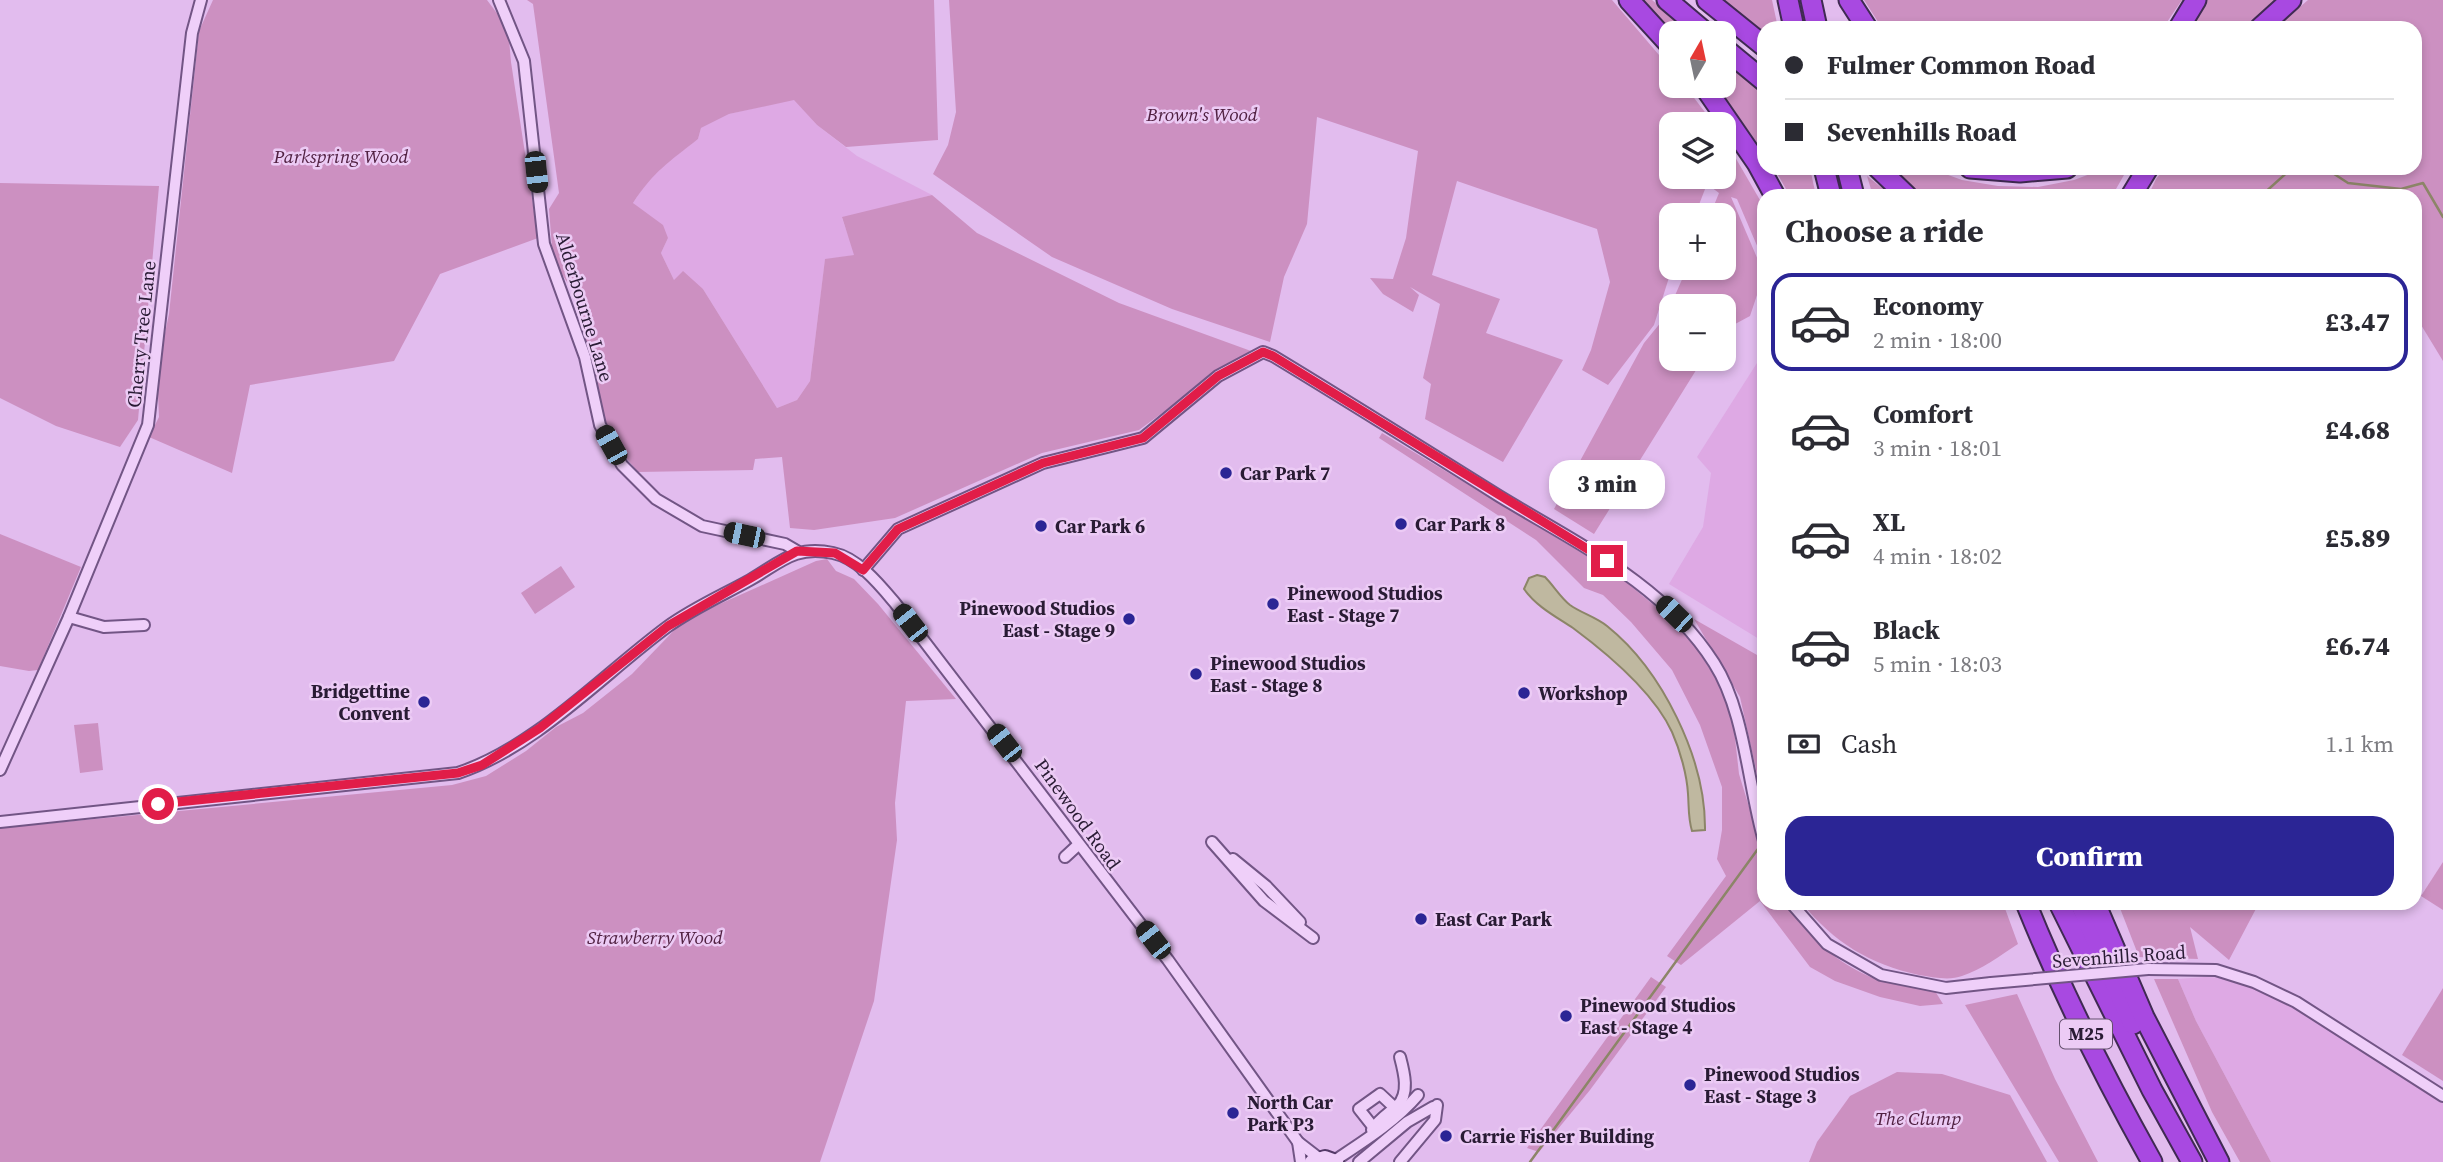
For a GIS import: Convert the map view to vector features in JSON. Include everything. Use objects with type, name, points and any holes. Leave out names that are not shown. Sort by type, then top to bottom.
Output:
[{"type":"highway","points":[[1629,0],[1659,33]]},
{"type":"highway","points":[[1667,0],[1692,21]]},
{"type":"highway","points":[[1707,0],[1757,40]]},
{"type":"highway","points":[[1788,0],[1792,21]]},
{"type":"highway","points":[[1811,0],[1816,21]]},
{"type":"highway","points":[[1850,0],[1863,21]]},
{"type":"highway","points":[[2183,21],[2196,0]]},
{"type":"highway","points":[[2268,21],[2291,0]]},
{"type":"highway","points":[[1736,58],[1757,75]]},
{"type":"highway","points":[[1712,98],[1757,163]]},
{"type":"highway","points":[[1885,175],[1900,189]]},
{"type":"highway","name":"M25","points":[[2029,910],[2123,1111],[2152,1162]]},
{"type":"highway","name":"M25","points":[[2062,910],[2124,1036],[2192,1162]]},
{"type":"highway","name":"M25","points":[[2075,910],[2124,1036]]},
{"type":"highway","name":"M25","points":[[2083,910],[2138,1036],[2204,1162]]},
{"type":"highway","points":[[2098,910],[2144,1017],[2219,1162]]},
{"type":"street","name":"Cherry Tree Lane","points":[[0,770],[69,617],[148,425],[192,33],[201,0]]},
{"type":"street","name":"Alderbourne Lane","points":[[499,0],[524,61],[544,244],[585,357],[600,425],[622,465],[656,499],[702,526],[785,544],[797,551]]},
{"type":"street","points":[[863,570],[898,529],[1043,463],[1143,438],[1218,376],[1263,352],[1595,553],[1657,597],[1691,631],[1716,665],[1733,705],[1757,811]]},
{"type":"street","points":[[0,822],[458,773],[479,766],[540,728],[668,626],[797,551]]},
{"type":"street","name":"Pinewood Road","points":[[797,551],[835,553],[863,570],[895,603],[1175,970],[1298,1142],[1325,1161]]},
{"type":"street","points":[[69,617],[104,627],[145,625]]},
{"type":"street","points":[[1212,842],[1266,886],[1313,938],[1264,901],[1212,842]]},
{"type":"street","points":[[1065,856],[1078,845]]},
{"type":"street","name":"Sevenhills Road","points":[[1797,910],[1827,944],[1881,975],[1947,988],[2148,969],[2216,970],[2265,986],[2296,1002],[2443,1096]]},
{"type":"street","points":[[1368,1139],[1380,1119],[1400,1103],[1405,1086],[1400,1057]]},
{"type":"street","points":[[1374,1128],[1359,1109],[1380,1094],[1395,1108]]},
{"type":"street","points":[[1325,1161],[1368,1139],[1407,1107],[1418,1094]]},
{"type":"street","points":[[1359,1162],[1407,1122],[1435,1106],[1435,1120],[1399,1162]]},
{"type":"street","name":"Pinewood Road","points":[[1298,1142],[1301,1162]]},
{"type":"shaded area","points":[[794,99],[817,125],[857,156],[932,195],[842,218],[855,255],[825,260],[810,381],[797,400],[777,408],[703,289],[674,280],[661,253],[668,238],[633,203],[647,182],[665,164],[698,139],[701,128],[729,114]]},
{"type":"shaded area","points":[[1757,363],[1757,638],[1669,584],[1703,527],[1711,473],[1697,457]]},
{"type":"shaded area","points":[[1537,575],[1545,577],[1570,605],[1603,623],[1627,644],[1646,666],[1677,718],[1689,746],[1698,774],[1705,830],[1692,831],[1683,763],[1664,717],[1642,689],[1615,662],[1529,595],[1524,589],[1529,578]]},
{"type":"shaded area","points":[[2233,978],[2273,995],[2443,1100],[2443,1162],[2271,1162],[2196,1021],[2178,979]]},
{"type":"green space","name":"Parkspring Wood","points":[[213,0],[487,0],[508,28],[538,238],[440,274],[394,361],[250,385],[232,473],[149,437],[159,417],[157,371],[169,314],[199,31]]},
{"type":"green space","points":[[527,0],[934,0],[938,140],[846,147],[817,125],[794,100],[729,114],[701,128],[698,139],[655,175],[633,203],[663,225],[668,238],[661,253],[674,280],[683,271],[703,289],[777,408],[797,400],[810,381],[825,259],[854,255],[842,217],[932,195],[977,233],[1119,303],[1251,351],[1233,361],[1139,430],[1042,453],[895,518],[814,530],[790,528],[782,457],[755,459],[753,470],[638,472],[610,439],[583,345],[581,321],[574,293],[553,260],[549,209],[559,193],[533,4]]},
{"type":"green space","name":"Brown's Wood","points":[[949,0],[1612,0],[1659,55],[1659,98],[1694,98],[1705,112],[1659,112],[1659,189],[1705,189],[1700,203],[1659,203],[1659,280],[1668,280],[1664,294],[1659,294],[1659,309],[1654,325],[1608,385],[1582,370],[1591,350],[1610,282],[1597,229],[1457,181],[1432,275],[1500,299],[1486,333],[1563,360],[1503,462],[1425,419],[1431,384],[1423,378],[1440,304],[1410,287],[1419,295],[1413,312],[1383,294],[1370,278],[1393,279],[1406,238],[1418,151],[1317,117],[1307,224],[1284,277],[1270,342],[1172,309],[1052,257],[933,174],[948,145],[956,112]]},
{"type":"green space","points":[[1639,0],[1652,0],[1677,21],[1660,21]]},
{"type":"green space","points":[[1720,0],[1772,0],[1776,21],[1757,21],[1757,30]]},
{"type":"green space","points":[[1864,0],[2182,0],[2168,21],[1878,21]]},
{"type":"green space","points":[[2204,0],[2277,0],[2254,21],[2191,21]]},
{"type":"green space","points":[[2308,0],[2443,0],[2443,361],[2422,326],[2422,189],[2151,189],[2159,175],[2422,175],[2422,21],[2284,21]]},
{"type":"green space","points":[[1736,69],[1757,86],[1757,143],[1725,98],[1736,98]]},
{"type":"green space","points":[[1736,159],[1757,195],[1757,246],[1737,199],[1731,197],[1734,203],[1715,203],[1719,193],[1714,189],[1736,189]]},
{"type":"green space","points":[[1778,175],[1812,175],[1814,189],[1786,189]]},
{"type":"green space","points":[[1901,175],[1948,175],[1998,186],[2038,187],[2087,175],[2124,175],[2116,189],[1915,189]]},
{"type":"green space","points":[[1867,176],[1883,189],[1871,189]]},
{"type":"green space","points":[[0,183],[159,186],[138,420],[120,447],[56,426],[0,398]]},
{"type":"green space","points":[[1736,209],[1757,258],[1757,295],[1750,316],[1736,324],[1736,294],[1676,294],[1682,280],[1736,280]]},
{"type":"green space","points":[[1659,325],[1659,371],[1696,371],[1594,534],[1554,509],[1644,343]]},
{"type":"green space","points":[[1382,433],[1614,572],[1685,631],[1715,677],[1732,711],[1739,774],[1757,833],[1757,903],[1681,965],[1667,956],[1726,876],[1717,859],[1722,830],[1722,787],[1700,725],[1672,670],[1631,622],[1603,595],[1584,588],[1536,540],[1379,438]]},
{"type":"green space","points":[[0,534],[81,567],[38,670],[0,666]]},
{"type":"green space","name":"Strawberry Wood","points":[[827,559],[836,571],[854,579],[878,604],[956,699],[906,701],[895,803],[897,840],[874,1001],[820,1162],[0,1162],[0,828],[452,785],[486,776],[526,751],[556,727],[583,713],[632,674],[684,620],[816,561]]},
{"type":"green space","points":[[561,566],[575,587],[535,614],[521,593]]},
{"type":"green space","points":[[1694,619],[1757,655],[1757,774],[1740,697]]},
{"type":"green space","points":[[98,723],[103,770],[80,773],[74,725]]},
{"type":"green space","points":[[2443,862],[2443,910],[2422,894]]},
{"type":"green space","points":[[1767,910],[1790,910],[1813,938],[1849,966],[1883,981],[1935,991],[1943,1004],[1920,1006],[1880,997],[1835,981],[1810,967]]},
{"type":"green space","points":[[1808,910],[2006,910],[2018,944],[1984,966],[1962,976],[1946,978],[1919,975],[1885,965],[1854,950]]},
{"type":"green space","points":[[2121,910],[2255,910],[2229,960],[2190,927],[2198,959],[2139,957]]},
{"type":"green space","points":[[1651,977],[1666,987],[1590,1090],[1539,1152],[1527,1148]]},
{"type":"green space","points":[[2154,979],[2178,979],[2196,1021],[2271,1162],[2240,1162],[2212,1112]]},
{"type":"green space","points":[[2443,988],[2443,1081],[2402,1055]]},
{"type":"green space","points":[[2017,994],[2055,1079],[2098,1162],[2059,1162],[1965,1005]]},
{"type":"green space","name":"The Clump","points":[[1897,1072],[1942,1074],[2010,1095],[2047,1162],[1809,1162],[1817,1142],[1850,1096]]},
{"type":"waterway","points":[[2269,189],[2284,175]]},
{"type":"waterway","points":[[2336,175],[2348,183],[2401,189]]},
{"type":"waterway","points":[[2401,189],[2423,183],[2443,217]]},
{"type":"waterway","points":[[1530,1162],[1757,850]]},
{"type":"place","name":"Car Park 7","points":[[1226,473]]},
{"type":"place","name":"Car Park 8","points":[[1401,524]]},
{"type":"place","name":"Car Park 6","points":[[1041,526]]},
{"type":"place","name":"Pinewood Studios East - Stage 7","points":[[1273,604]]},
{"type":"place","name":"Pinewood Studios East - Stage 9","points":[[1129,619]]},
{"type":"place","name":"Pinewood Studios East - Stage 8","points":[[1196,674]]},
{"type":"place","name":"Workshop","points":[[1524,693]]},
{"type":"place","name":"Bridgettine Convent","points":[[424,702]]},
{"type":"place","name":"East Car Park","points":[[1421,919]]},
{"type":"place","name":"Pinewood Studios East - Stage 4","points":[[1566,1016]]},
{"type":"place","name":"Pinewood Studios East - Stage 3","points":[[1690,1085]]},
{"type":"place","name":"North Car Park P3","points":[[1233,1113]]},
{"type":"place","name":"Carrie Fisher Building","points":[[1446,1136]]},
{"type":"route","points":[[158,804],[458,773],[479,766],[540,728],[668,626],[797,551],[835,553],[863,570],[898,529],[1043,463],[1143,438],[1218,376],[1263,352],[1607,561]]}]
